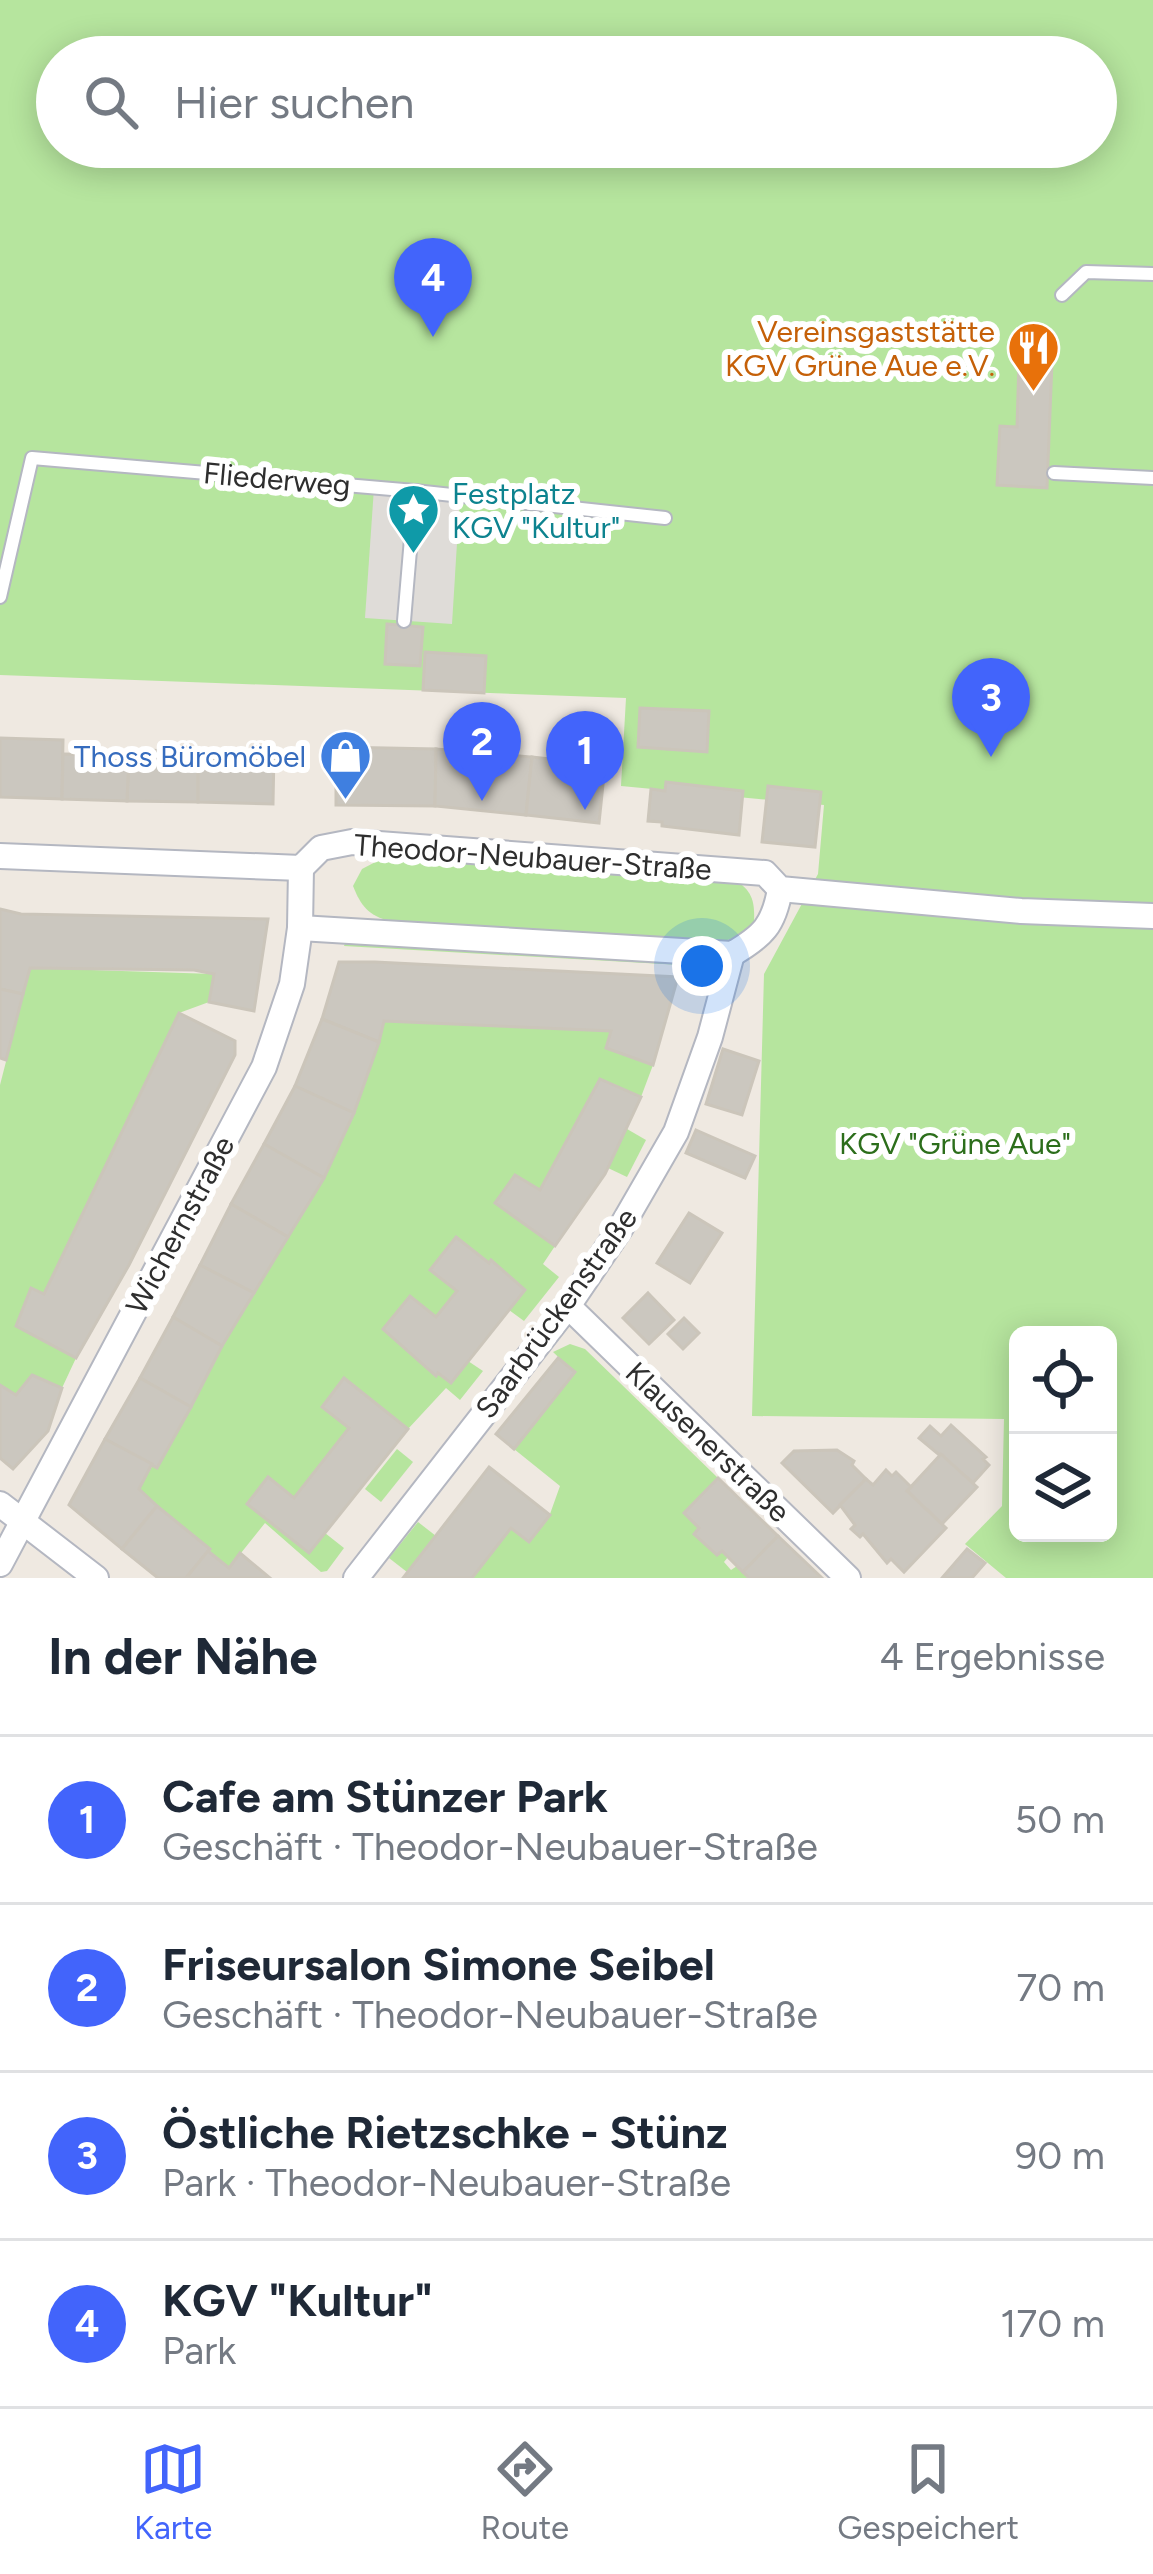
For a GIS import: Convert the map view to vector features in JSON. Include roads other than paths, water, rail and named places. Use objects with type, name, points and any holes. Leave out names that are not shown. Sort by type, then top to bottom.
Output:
[{"type":"street","name":"Theodor-Neubauer-Straße","points":[[0,856],[301,868],[322,848],[352,842],[765,873],[781,889],[1021,911],[1153,916]]},
{"type":"street","name":"Wichernstraße","points":[[0,1564],[264,1067],[292,984],[300,928],[301,868]]},
{"type":"street","points":[[300,928],[732,954],[761,938],[777,909],[781,889]]},
{"type":"street","name":"Saarbrückenstraße","points":[[356,1578],[568,1306],[620,1229],[676,1132],[710,1037],[732,954]]},
{"type":"street","name":"Klausenerstraße","points":[[568,1306],[848,1578]]},
{"type":"street","points":[[0,1504],[96,1578]]},
{"type":"lane","points":[[1062,295],[1086,272],[1153,274]]},
{"type":"lane","name":"Fliederweg","points":[[0,597],[32,458],[665,518]]},
{"type":"lane","points":[[1054,473],[1153,478]]},
{"type":"lane","points":[[404,621],[415,491]]},
{"type":"place","name":"KGV \"Kultur\"","points":[[433,337]]},
{"type":"place","name":"Vereinsgaststätte KGV Grüne Aue e.V.","points":[[1034,394]]},
{"type":"place","name":"Festplatz KGV \"Kultur\"","points":[[413,556]]},
{"type":"place","name":"Östliche Rietzschke - Stünz","points":[[991,757]]},
{"type":"place","name":"Friseursalon Simone Seibel","points":[[482,801]]},
{"type":"place","name":"Thoss Büromöbel","points":[[345,802]]},
{"type":"place","name":"Cafe am Stünzer Park","points":[[585,810]]},
{"type":"park label","name":"KGV \"Grüne Aue\"","points":[[955,1143]]}]
